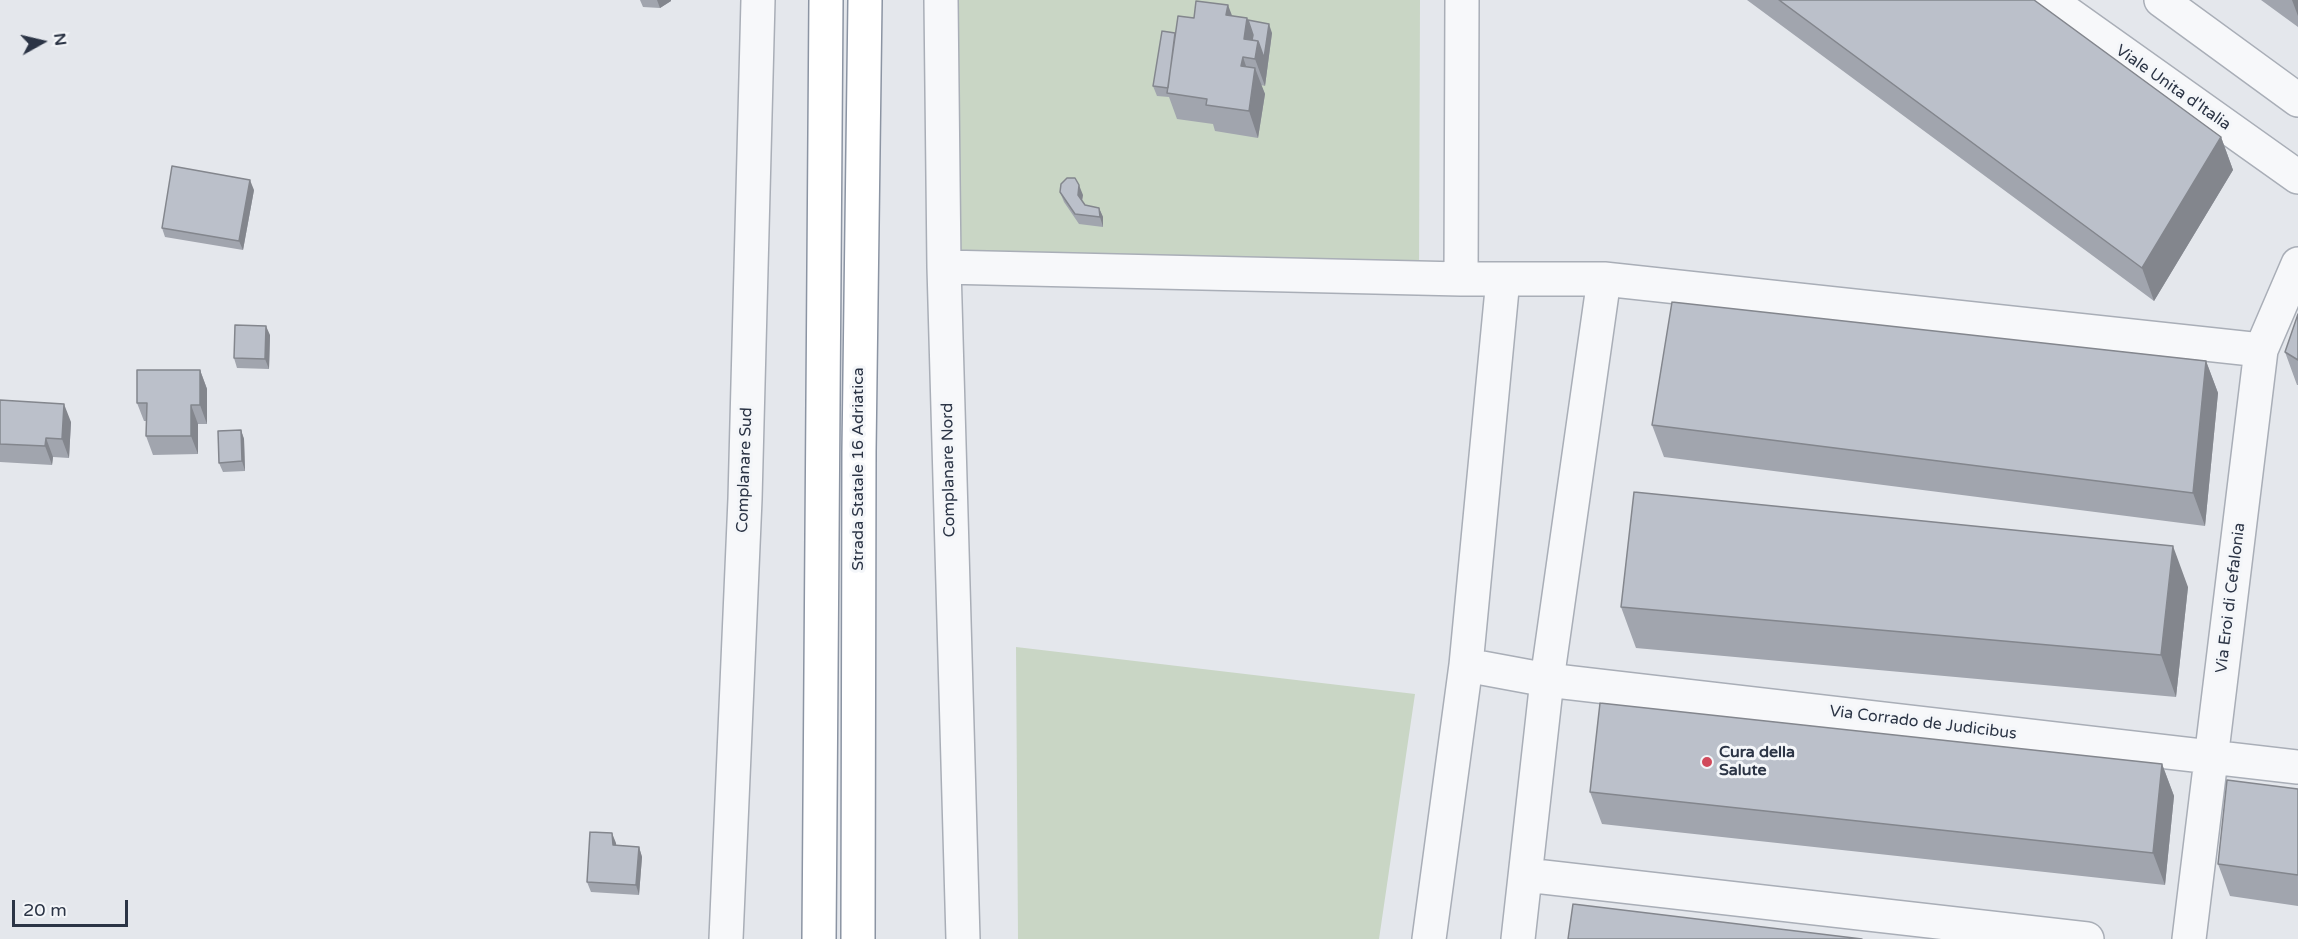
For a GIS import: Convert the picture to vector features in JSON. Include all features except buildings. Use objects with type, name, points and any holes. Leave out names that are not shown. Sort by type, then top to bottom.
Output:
[{"type":"highway","points":[[819,939],[826,0]]},
{"type":"highway","name":"Strada Statale 16 Adriatica","points":[[858,939],[859,452],[865,0]]},
{"type":"street","name":"Complanare Sud","points":[[726,939],[745,499],[758,0]]},
{"type":"street","name":"Complanare Nord","points":[[941,0],[944,267],[963,939]]},
{"type":"street","points":[[1461,279],[1462,0]]},
{"type":"street","name":"Viale Unita d'Italia","points":[[2049,0],[2298,177]]},
{"type":"street","points":[[2161,0],[2298,99]]},
{"type":"street","name":"Via Eroi di Cefalonia","points":[[2189,939],[2261,350],[2298,264]]},
{"type":"street","points":[[944,267],[1461,279],[1604,279],[2261,350]]},
{"type":"street","points":[[1429,939],[1466,665],[1503,279]]},
{"type":"street","points":[[1518,939],[1547,680],[1604,279]]},
{"type":"street","name":"Via Corrado de Judicibus","points":[[1466,665],[1547,680],[2298,767]]},
{"type":"street","points":[[1526,875],[2087,939]]},
{"type":"green space","points":[[956,0],[1420,0],[1419,275],[956,271]]},
{"type":"green space","points":[[1016,647],[1415,694],[1379,939],[1018,939]]},
{"type":"place","name":"Cura della Salute","points":[[1707,762]]}]
